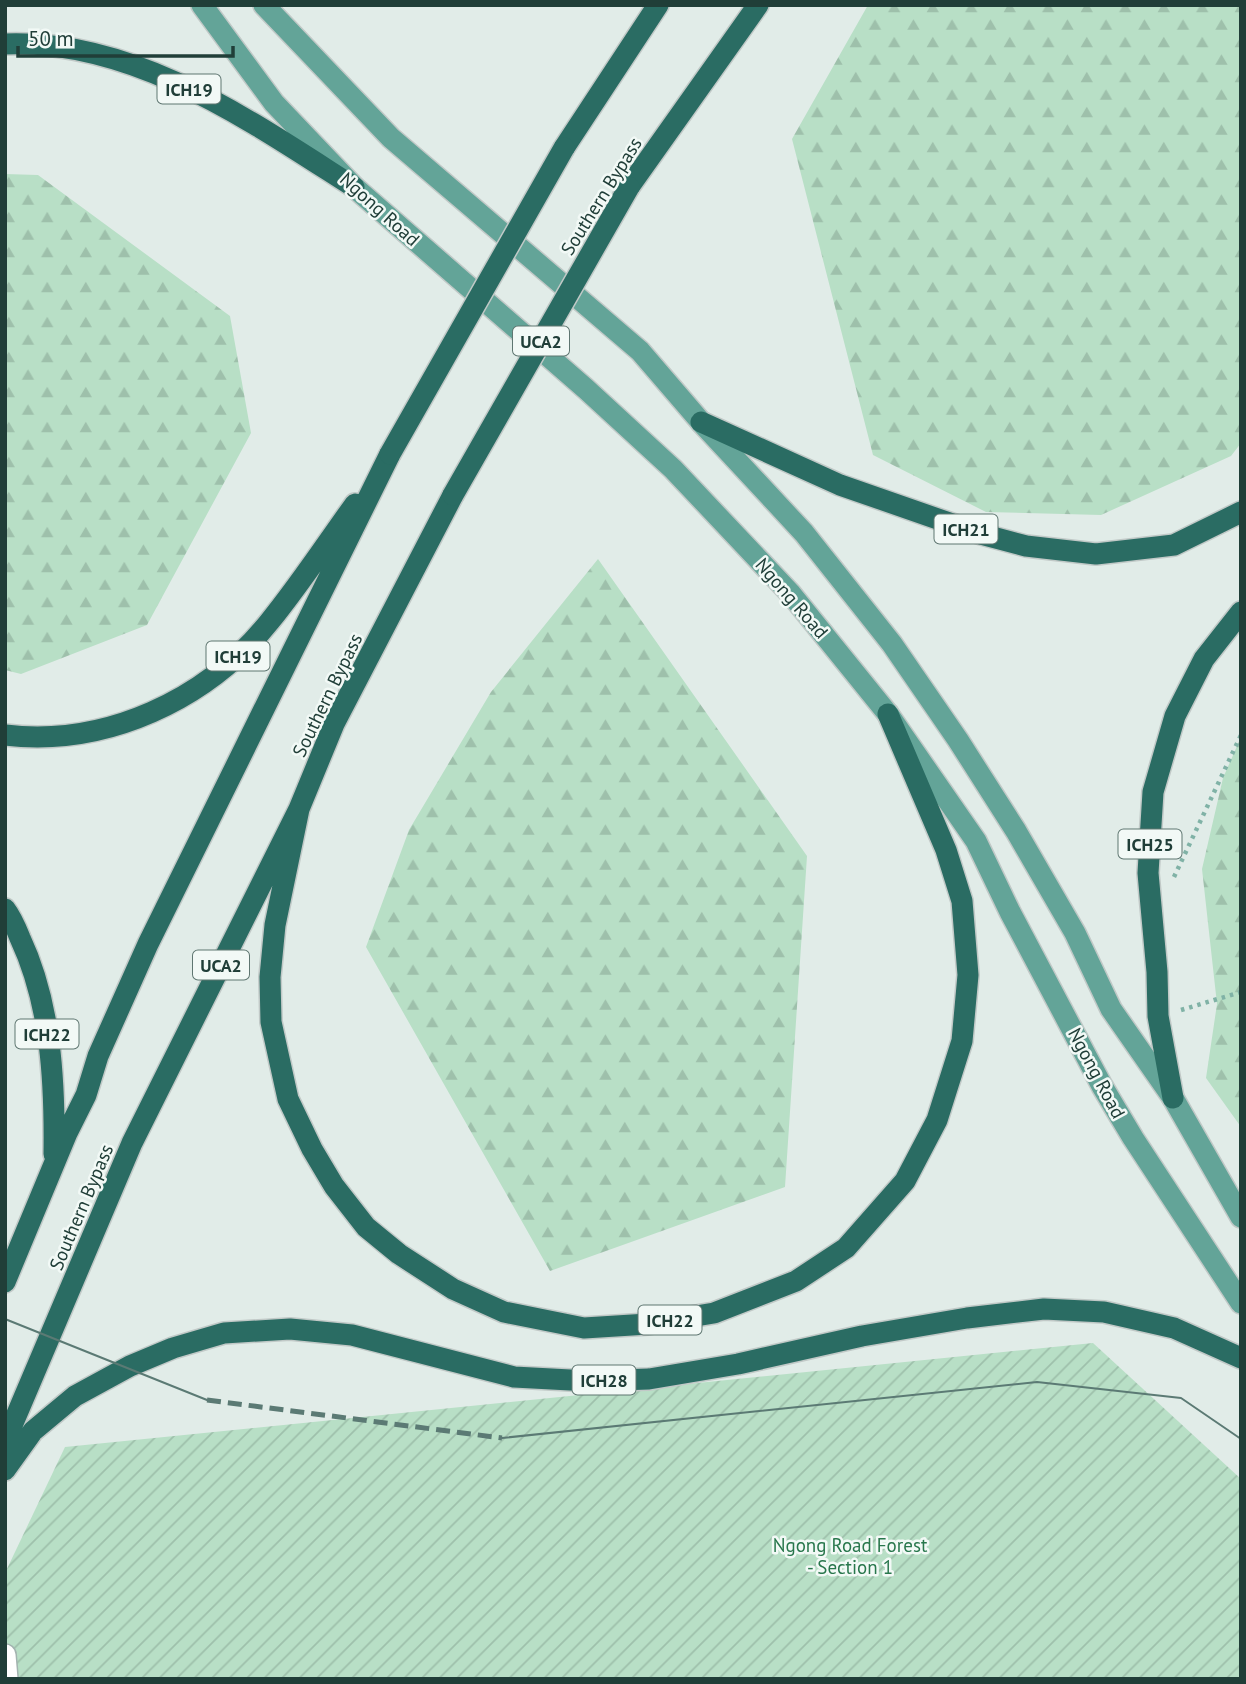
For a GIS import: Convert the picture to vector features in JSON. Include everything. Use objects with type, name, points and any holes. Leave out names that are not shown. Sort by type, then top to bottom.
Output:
[{"type":"highway","points":[[5,1282],[86,1095],[98,1056],[143,955],[390,454],[564,148],[658,5]]},
{"type":"highway","name":"Southern Bypass","points":[[5,1441],[132,1143],[299,809],[334,724],[453,495],[629,187],[758,5]]},
{"type":"highway","name":"ICH19","points":[[5,44],[40,43],[97,55],[160,75],[225,106],[354,187]]},
{"type":"highway","name":"ICH21","points":[[701,422],[840,485],[981,534],[1026,546],[1096,554],[1174,545],[1241,512]]},
{"type":"highway","name":"ICH19","points":[[5,736],[65,736],[117,726],[172,704],[204,684],[238,656],[269,622],[390,454]]},
{"type":"highway","name":"ICH25","points":[[1173,1098],[1158,1016],[1148,873],[1153,792],[1175,716],[1204,659],[1241,612]]},
{"type":"highway","name":"ICH22","points":[[299,809],[275,925],[270,976],[271,1022],[288,1099],[334,1186],[366,1227],[399,1254],[453,1289],[504,1312],[584,1328],[648,1324],[714,1313],[796,1281],[846,1248],[905,1181],[937,1120],[962,1041],[968,975],[962,901],[946,850],[888,714]]},
{"type":"highway","name":"ICH22","points":[[5,909],[27,952],[40,996],[55,1095],[54,1166]]},
{"type":"highway","name":"ICH28","points":[[5,1470],[33,1431],[75,1396],[130,1366],[173,1348],[224,1333],[290,1328],[352,1335],[514,1377],[589,1381],[649,1379],[738,1364],[862,1336],[967,1318],[1044,1309],[1104,1312],[1174,1328],[1241,1358]]},
{"type":"main road","name":"Ngong Road","points":[[202,5],[274,103],[354,187],[673,468],[791,594],[888,714],[976,841],[1010,912],[1102,1086],[1241,1303]]},
{"type":"main road","points":[[264,5],[391,138],[640,351],[701,422],[804,533],[892,644],[1017,831],[1075,933],[1111,1009],[1173,1098],[1241,1217]]},
{"type":"street","points":[[5,1655],[7,1679]]},
{"type":"path","points":[[1170,885],[1241,735]]},
{"type":"path","points":[[1158,1016],[1241,992]]},
{"type":"green space","points":[[868,5],[1241,5],[1241,443],[1231,456],[1101,515],[986,512],[873,455],[792,139]]},
{"type":"green space","points":[[5,174],[38,175],[230,316],[251,433],[147,625],[21,674],[5,670]]},
{"type":"green space","points":[[598,559],[807,856],[785,1187],[550,1271],[366,947],[409,830],[491,692]]},
{"type":"green space","points":[[1241,737],[1241,1127],[1206,1078],[1217,1004],[1202,869],[1223,778]]},
{"type":"green space","name":"Ngong Road Forest - Section 1","points":[[1093,1343],[1241,1479],[1241,1679],[5,1679],[5,1573],[65,1447]]},
{"type":"tram line","points":[[5,1319],[207,1400]]},
{"type":"tram line","points":[[502,1438],[1037,1382],[1181,1398],[1241,1439]]},
{"type":"railway","points":[[207,1400],[502,1438]]}]
